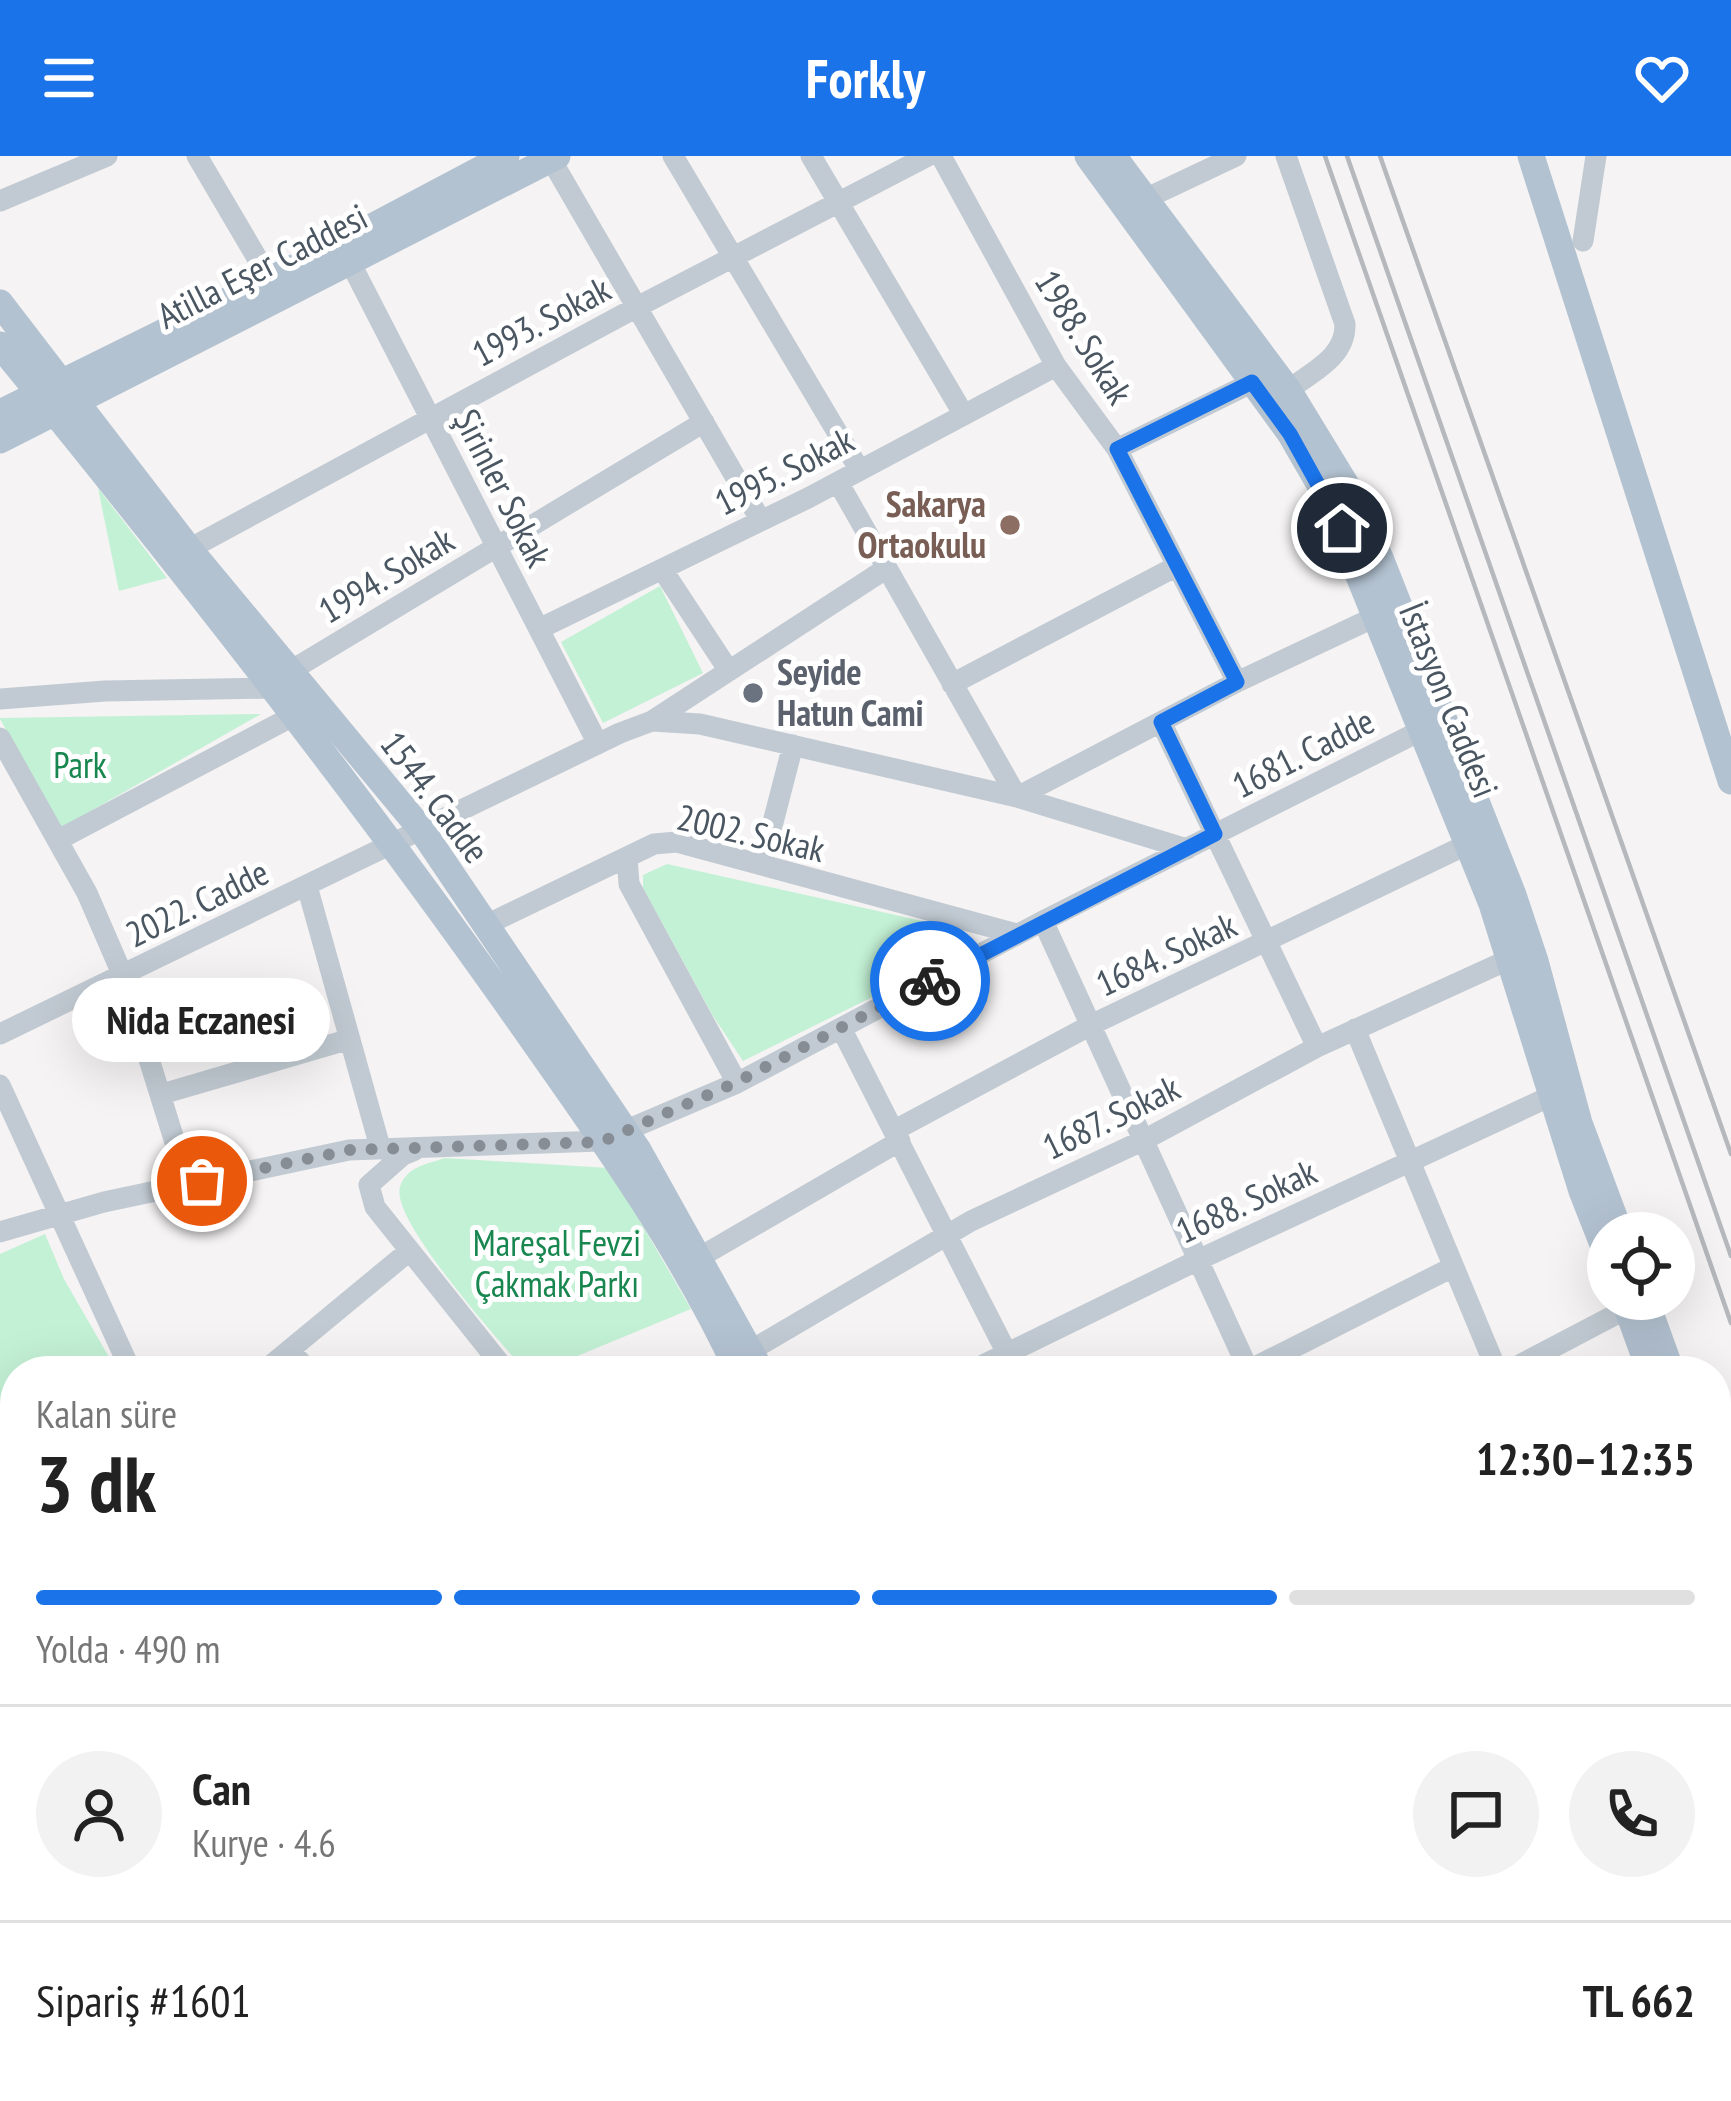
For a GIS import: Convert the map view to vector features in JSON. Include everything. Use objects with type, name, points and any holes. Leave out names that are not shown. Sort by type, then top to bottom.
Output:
[{"type":"main road","name":"Atilla Eşer Caddesi","points":[[0,440],[116,357],[506,156]]},
{"type":"main road","name":"İstasyon Caddesi","points":[[1088,156],[1290,434],[1328,497],[1468,844],[1592,1212]]},
{"type":"main road","name":"İstasyon Caddesi","points":[[1113,156],[1288,390],[1346,484],[1380,558],[1513,895],[1579,1123],[1612,1212]]},
{"type":"main road","points":[[1531,156],[1731,782]]},
{"type":"main road","name":"Atilla Eşer Caddesi","points":[[0,413],[56,396],[350,262],[552,157]]},
{"type":"main road","name":"1544. Cadde","points":[[0,303],[56,396],[282,680],[421,829],[613,1136],[701,1292],[745,1356]]},
{"type":"main road","name":"1544. Cadde","points":[[0,345],[56,396],[189,550],[282,680],[297,714],[700,1257],[746,1356]]},
{"type":"main road","points":[[1637,1320],[1646,1356]]},
{"type":"main road","points":[[1643,1320],[1663,1356]]},
{"type":"street","points":[[0,202],[107,156]]},
{"type":"street","points":[[196,156],[270,280]]},
{"type":"street","points":[[674,156],[860,470]]},
{"type":"street","points":[[811,156],[964,415]]},
{"type":"street","name":"1993. Sokak","points":[[189,550],[637,307],[928,156]]},
{"type":"street","name":"1988. Sokak","points":[[941,156],[1056,366],[1117,449],[1237,682]]},
{"type":"street","points":[[1145,199],[1236,156]]},
{"type":"street","points":[[1286,156],[1345,324],[1346,340],[1288,390]]},
{"type":"street","points":[[1583,241],[1596,156]]},
{"type":"street","points":[[552,157],[761,521]]},
{"type":"street","name":"Şirinler Sokak","points":[[350,262],[598,744]]},
{"type":"street","name":"1995. Sokak","points":[[539,629],[838,482],[1056,366]]},
{"type":"street","points":[[1117,449],[1252,382]]},
{"type":"street","name":"1994. Sokak","points":[[282,680],[704,422]]},
{"type":"street","points":[[838,482],[1017,797]]},
{"type":"street","points":[[952,683],[1177,566]]},
{"type":"street","name":"2022. Cadde","points":[[0,1034],[652,722],[887,568]]},
{"type":"street","points":[[662,569],[729,671]]},
{"type":"street","points":[[1017,797],[1237,682],[1377,616]]},
{"type":"street","points":[[0,699],[282,680]]},
{"type":"street","points":[[58,840],[297,714]]},
{"type":"street","points":[[652,722],[700,724],[1017,797],[1187,849]]},
{"type":"street","points":[[1161,722],[1317,1047]]},
{"type":"street","name":"1681. Cadde","points":[[0,1232],[188,1184],[350,1150],[613,1136],[737,1082],[1043,920],[1423,730]]},
{"type":"street","points":[[0,737],[58,840],[123,976],[188,1184]]},
{"type":"street","points":[[762,865],[793,746]]},
{"type":"street","name":"2002. Sokak","points":[[484,926],[654,844],[676,842],[1017,934]]},
{"type":"street","name":"1684. Sokak","points":[[700,1257],[897,1135],[1091,1025],[1468,844]]},
{"type":"street","points":[[627,857],[629,884],[737,1082]]},
{"type":"street","points":[[307,886],[380,1148]]},
{"type":"street","points":[[1043,920],[1241,1356]]},
{"type":"street","name":"1687. Sokak","points":[[762,1356],[949,1234],[1144,1140],[1317,1047],[1510,959]]},
{"type":"street","points":[[841,1028],[1008,1356]]},
{"type":"street","points":[[1355,1029],[1491,1356]]},
{"type":"street","points":[[162,1094],[350,1039]]},
{"type":"street","points":[[0,1085],[123,1356]]},
{"type":"street","name":"1688. Sokak","points":[[1020,1356],[1198,1260],[1551,1096]]},
{"type":"street","points":[[421,1148],[403,1155],[369,1185],[375,1207],[494,1356]]},
{"type":"street","points":[[283,1356],[408,1252]]},
{"type":"street","points":[[1278,1356],[1453,1267]]},
{"type":"street","points":[[1535,1356],[1600,1320]]},
{"type":"street","points":[[290,1350],[295,1356]]},
{"type":"green space","points":[[98,488],[167,578],[119,591]]},
{"type":"green space","points":[[660,586],[703,673],[603,723],[561,642]]},
{"type":"green space","name":"Park","points":[[261,714],[61,828],[0,719],[0,718]]},
{"type":"green space","points":[[667,864],[927,922],[930,938],[921,973],[743,1061],[643,888],[643,875]]},
{"type":"green space","name":"Mareşal Fevzi Çakmak Parkı","points":[[445,1158],[609,1168],[691,1309],[577,1356],[512,1356],[412,1226],[400,1187],[418,1167]]},
{"type":"green space","points":[[45,1234],[64,1279],[108,1356],[0,1356],[0,1254]]},
{"type":"railway","points":[[1325,156],[1731,1323]]},
{"type":"railway","points":[[1347,156],[1731,1256]]},
{"type":"railway","points":[[1380,156],[1731,1154]]},
{"type":"way so far","points":[[202,1181],[350,1150],[601,1142],[737,1082],[930,981]]},
{"type":"place","name":"Sakarya Ortaokulu","points":[[1010,525]]},
{"type":"place","name":"Seyide Hatun Cami","points":[[753,693]]},
{"type":"place","name":"Nida Eczanesi","points":[[202,1181]]},
{"type":"route","points":[[930,981],[1215,834],[1161,722],[1237,682],[1117,449],[1252,382],[1290,434],[1342,528]]}]
